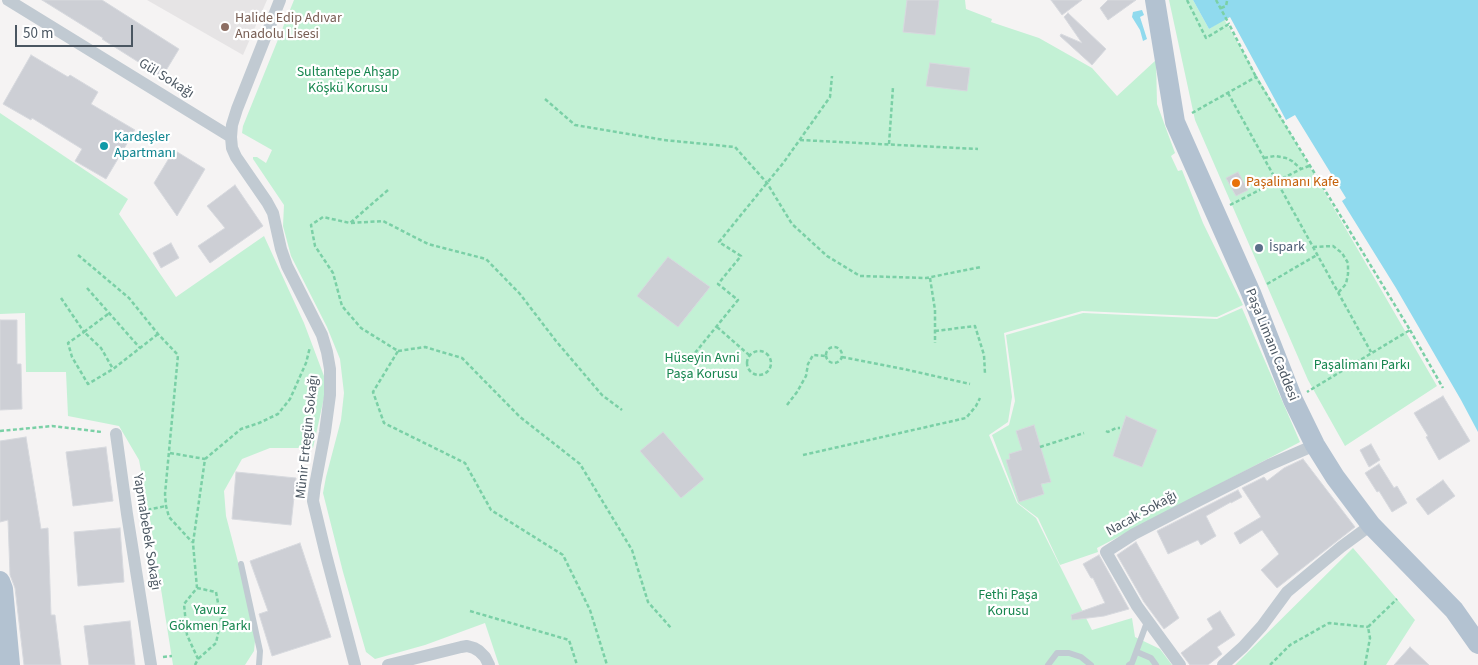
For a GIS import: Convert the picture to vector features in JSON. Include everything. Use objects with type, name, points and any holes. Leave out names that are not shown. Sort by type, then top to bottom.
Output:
[{"type":"main road","name":"Paşa Limanı Caddesi","points":[[1155,0],[1175,122],[1251,293],[1293,400],[1315,445],[1335,477],[1371,525],[1454,610],[1478,644]]},
{"type":"main road","points":[[0,580],[3,588],[10,665]]},
{"type":"street","name":"Gül Sokağı","points":[[8,0],[231,137]]},
{"type":"street","name":"Münir Ertegün Sokağı","points":[[280,0],[232,124],[232,148],[236,157],[268,202],[287,266],[322,335],[327,352],[330,369],[330,394],[313,501],[355,665]]},
{"type":"street","name":"Yapmabebek Sokağı","points":[[116,434],[151,665]]},
{"type":"street","name":"Nacak Sokağı","points":[[1180,665],[1147,622],[1106,552],[1134,534],[1194,502],[1269,465],[1315,445]]},
{"type":"street","points":[[1223,665],[1262,626],[1287,592],[1341,547],[1371,525]]},
{"type":"street","points":[[388,665],[467,646],[479,651],[489,665]]},
{"type":"lane","points":[[241,564],[260,651],[259,665]]},
{"type":"lane","points":[[1129,665],[1132,663],[1137,652],[1147,622]]},
{"type":"lane","points":[[1137,652],[1151,658],[1156,665]]},
{"type":"lane","points":[[1048,665],[1057,654],[1069,653],[1081,657],[1092,665]]},
{"type":"path","points":[[1187,0],[1206,38],[1229,24]]},
{"type":"path","points":[[1216,0],[1256,77],[1410,330],[1443,388]]},
{"type":"path","points":[[1221,8],[1226,6],[1227,0]]},
{"type":"path","points":[[695,354],[738,300],[718,284],[741,256],[719,242],[784,162],[830,97],[832,76]]},
{"type":"path","points":[[1175,122],[1256,77]]},
{"type":"path","points":[[889,144],[893,87]]},
{"type":"path","points":[[1228,93],[1372,353]]},
{"type":"path","points":[[545,99],[575,125],[664,140],[736,147],[767,183],[792,224],[826,256],[860,276],[930,278],[981,267]]},
{"type":"path","points":[[800,140],[978,149]]},
{"type":"path","points":[[1264,158],[1275,156],[1286,158],[1300,169]]},
{"type":"path","points":[[1215,213],[1309,166]]},
{"type":"path","points":[[350,223],[388,190]]},
{"type":"path","points":[[622,410],[602,395],[556,341],[520,294],[486,259],[428,244],[382,221],[350,223],[323,217],[311,226],[315,246],[333,273],[342,306],[361,328],[398,351],[426,347],[462,358],[520,418],[580,464],[632,550],[648,602],[671,628]]},
{"type":"path","points":[[1313,246],[1332,246],[1342,253],[1348,263],[1346,284],[1338,293]]},
{"type":"path","points":[[78,255],[129,298],[178,355],[165,494],[169,516],[193,543]]},
{"type":"path","points":[[1251,293],[1318,255]]},
{"type":"path","points":[[930,278],[935,310],[934,343]]},
{"type":"path","points":[[87,288],[140,348]]},
{"type":"path","points":[[61,298],[84,332],[101,348],[113,369]]},
{"type":"path","points":[[108,314],[68,343],[72,357],[88,384],[113,369],[158,334]]},
{"type":"path","points":[[198,659],[188,635],[184,604],[197,588],[193,543],[205,459],[241,429],[278,414],[290,399],[306,363],[316,324]]},
{"type":"path","points":[[935,332],[975,326],[984,355],[985,374]]},
{"type":"path","points":[[717,327],[749,355]]},
{"type":"path","points":[[1293,400],[1410,330]]},
{"type":"path","points":[[834,347],[840,350],[842,357],[839,362],[834,363],[829,361],[826,356],[827,351],[834,347]]},
{"type":"path","points":[[398,351],[373,392],[384,423],[465,463],[491,510],[563,555],[590,610],[607,665]]},
{"type":"path","points":[[756,351],[764,351],[770,356],[771,368],[765,374],[753,374],[746,363],[749,355],[756,351]]},
{"type":"path","points":[[786,405],[798,392],[806,376],[808,364],[813,356],[826,356]]},
{"type":"path","points":[[842,357],[970,384]]},
{"type":"path","points":[[803,454],[966,418],[980,398]]},
{"type":"path","points":[[0,431],[52,426],[116,434]]},
{"type":"path","points":[[1106,431],[1120,428]]},
{"type":"path","points":[[1040,447],[1084,433]]},
{"type":"path","points":[[169,453],[205,459]]},
{"type":"path","points":[[127,514],[166,506]]},
{"type":"path","points":[[195,665],[198,659],[216,643],[222,619],[216,592],[197,588]]},
{"type":"path","points":[[1368,627],[1397,599]]},
{"type":"path","points":[[470,611],[569,640],[577,665]]},
{"type":"path","points":[[1270,665],[1290,645],[1329,622],[1368,627]]},
{"type":"path","points":[[1365,665],[1370,638],[1368,627]]},
{"type":"shaded area","name":"Halide Edip Adıvar Anadolu Lisesi","points":[[147,0],[267,0],[243,55]]},
{"type":"green space","name":"Hüseyin Avni Paşa Korusu","points":[[294,0],[965,0],[966,9],[992,19],[991,22],[1039,38],[1092,68],[1117,96],[1156,60],[1157,104],[1175,153],[1171,156],[1178,171],[1182,170],[1203,223],[1243,305],[1217,317],[1082,311],[1004,333],[1012,397],[1008,422],[989,435],[1017,503],[1036,518],[1092,630],[1132,618],[1135,637],[1160,649],[1172,665],[499,665],[485,623],[425,645],[375,659],[366,652],[323,493],[341,420],[344,393],[340,359],[327,327],[291,256],[283,226],[284,205],[253,159],[253,157],[257,157],[266,163],[272,150],[242,133],[243,126]]},
{"type":"green space","name":"Paşalimanı Parkı","points":[[1169,0],[1193,0],[1209,29],[1224,19],[1437,386],[1345,446],[1308,380],[1195,120]]},
{"type":"green space","name":"Yavuz Gökmen Parkı","points":[[0,113],[128,199],[119,214],[176,297],[264,236],[304,323],[327,384],[313,448],[270,448],[242,459],[224,491],[226,516],[256,631],[254,651],[245,665],[173,665],[139,460],[119,426],[68,416],[66,372],[26,372],[25,313],[0,314]]},
{"type":"green space","points":[[1242,308],[1300,442],[1097,548],[1098,552],[1060,565],[1038,518],[1018,503],[992,435],[1009,425],[1015,401],[1006,335],[1083,313],[1217,319]]},
{"type":"green space","points":[[1353,548],[1415,620],[1386,665],[1235,665]]},
{"type":"water","points":[[1193,0],[1478,0],[1478,432],[1396,288],[1342,201],[1346,198],[1295,115],[1286,120],[1230,17],[1209,29]]},
{"type":"water","points":[[1142,10],[1144,15],[1140,17],[1147,39],[1143,41],[1140,30],[1132,17],[1133,12]]},
{"type":"building","points":[[42,0],[102,0],[179,49],[162,77]]},
{"type":"building","points":[[907,0],[939,0],[935,35],[903,32]]},
{"type":"building","points":[[1051,0],[1082,0],[1062,15]]},
{"type":"building","points":[[1108,0],[1136,0],[1108,20],[1100,8]]},
{"type":"building","points":[[1068,13],[1106,49],[1092,65],[1060,36],[1061,34],[1082,43],[1064,17]]},
{"type":"building","points":[[31,55],[98,92],[91,104],[135,130],[106,179],[75,161],[82,149],[32,118],[31,120],[3,104]]},
{"type":"building","points":[[930,63],[970,68],[967,91],[926,86]]},
{"type":"building","points":[[174,150],[205,169],[177,216],[154,183]]},
{"type":"building","points":[[1238,172],[1248,190],[1236,196],[1226,178]]},
{"type":"building","points":[[235,185],[263,226],[210,263],[198,246],[225,228],[207,206]]},
{"type":"building","points":[[171,243],[179,258],[161,268],[153,253]]},
{"type":"building","points":[[668,257],[710,287],[678,327],[637,296]]},
{"type":"building","points":[[0,320],[17,320],[17,364],[21,364],[22,409],[0,410]]},
{"type":"building","points":[[1443,396],[1470,441],[1439,460],[1426,437],[1428,436],[1414,413]]},
{"type":"building","points":[[1126,416],[1157,430],[1142,467],[1113,456]]},
{"type":"building","points":[[1034,425],[1051,482],[1041,484],[1044,494],[1019,502],[1006,460],[1010,459],[1009,454],[1022,450],[1016,431]]},
{"type":"building","points":[[663,432],[704,479],[681,498],[640,451]]},
{"type":"building","points":[[26,437],[41,529],[48,528],[51,615],[55,615],[61,665],[24,665],[15,588],[10,575],[8,520],[0,522],[0,441]]},
{"type":"building","points":[[1371,444],[1380,460],[1369,467],[1360,450]]},
{"type":"building","points":[[106,447],[113,501],[73,506],[66,452]]},
{"type":"building","points":[[1303,459],[1355,527],[1277,588],[1261,570],[1279,554],[1262,530],[1240,544],[1234,533],[1261,517],[1242,488],[1264,477],[1267,481],[1284,468]]},
{"type":"building","points":[[1379,464],[1394,488],[1397,486],[1407,503],[1392,512],[1365,473]]},
{"type":"building","points":[[236,472],[296,478],[291,525],[232,519]]},
{"type":"building","points":[[1443,480],[1455,496],[1428,515],[1416,499]]},
{"type":"building","points":[[1238,490],[1242,497],[1206,516],[1216,536],[1201,545],[1198,540],[1168,554],[1157,531]]},
{"type":"building","points":[[120,528],[124,582],[78,586],[74,532]]},
{"type":"building","points":[[1136,542],[1179,618],[1164,629],[1144,602],[1117,555]]},
{"type":"building","points":[[300,543],[331,637],[272,656],[259,614],[268,611],[250,561]]},
{"type":"building","points":[[1099,555],[1129,609],[1104,616],[1072,620],[1071,615],[1105,603],[1093,578],[1091,578],[1083,564]]},
{"type":"building","points":[[1220,611],[1235,635],[1217,647],[1222,654],[1208,665],[1190,665],[1181,653],[1213,629],[1207,619]]},
{"type":"building","points":[[130,621],[135,665],[89,665],[84,626]]},
{"type":"building","points":[[1410,647],[1429,665],[1394,665]]},
{"type":"place","name":"Halide Edip Adıvar Anadolu Lisesi","points":[[225,27]]},
{"type":"place","name":"Kardeşler Apartmanı","points":[[104,146]]},
{"type":"place","name":"Paşalimanı Kafe","points":[[1236,183]]},
{"type":"place","name":"İspark","points":[[1259,248]]},
{"type":"park label","name":"Sultantepe Ahşap Köşkü Korusu","points":[[348,82]]},
{"type":"park label","name":"Fethi Paşa Korusu","points":[[1008,604]]}]
